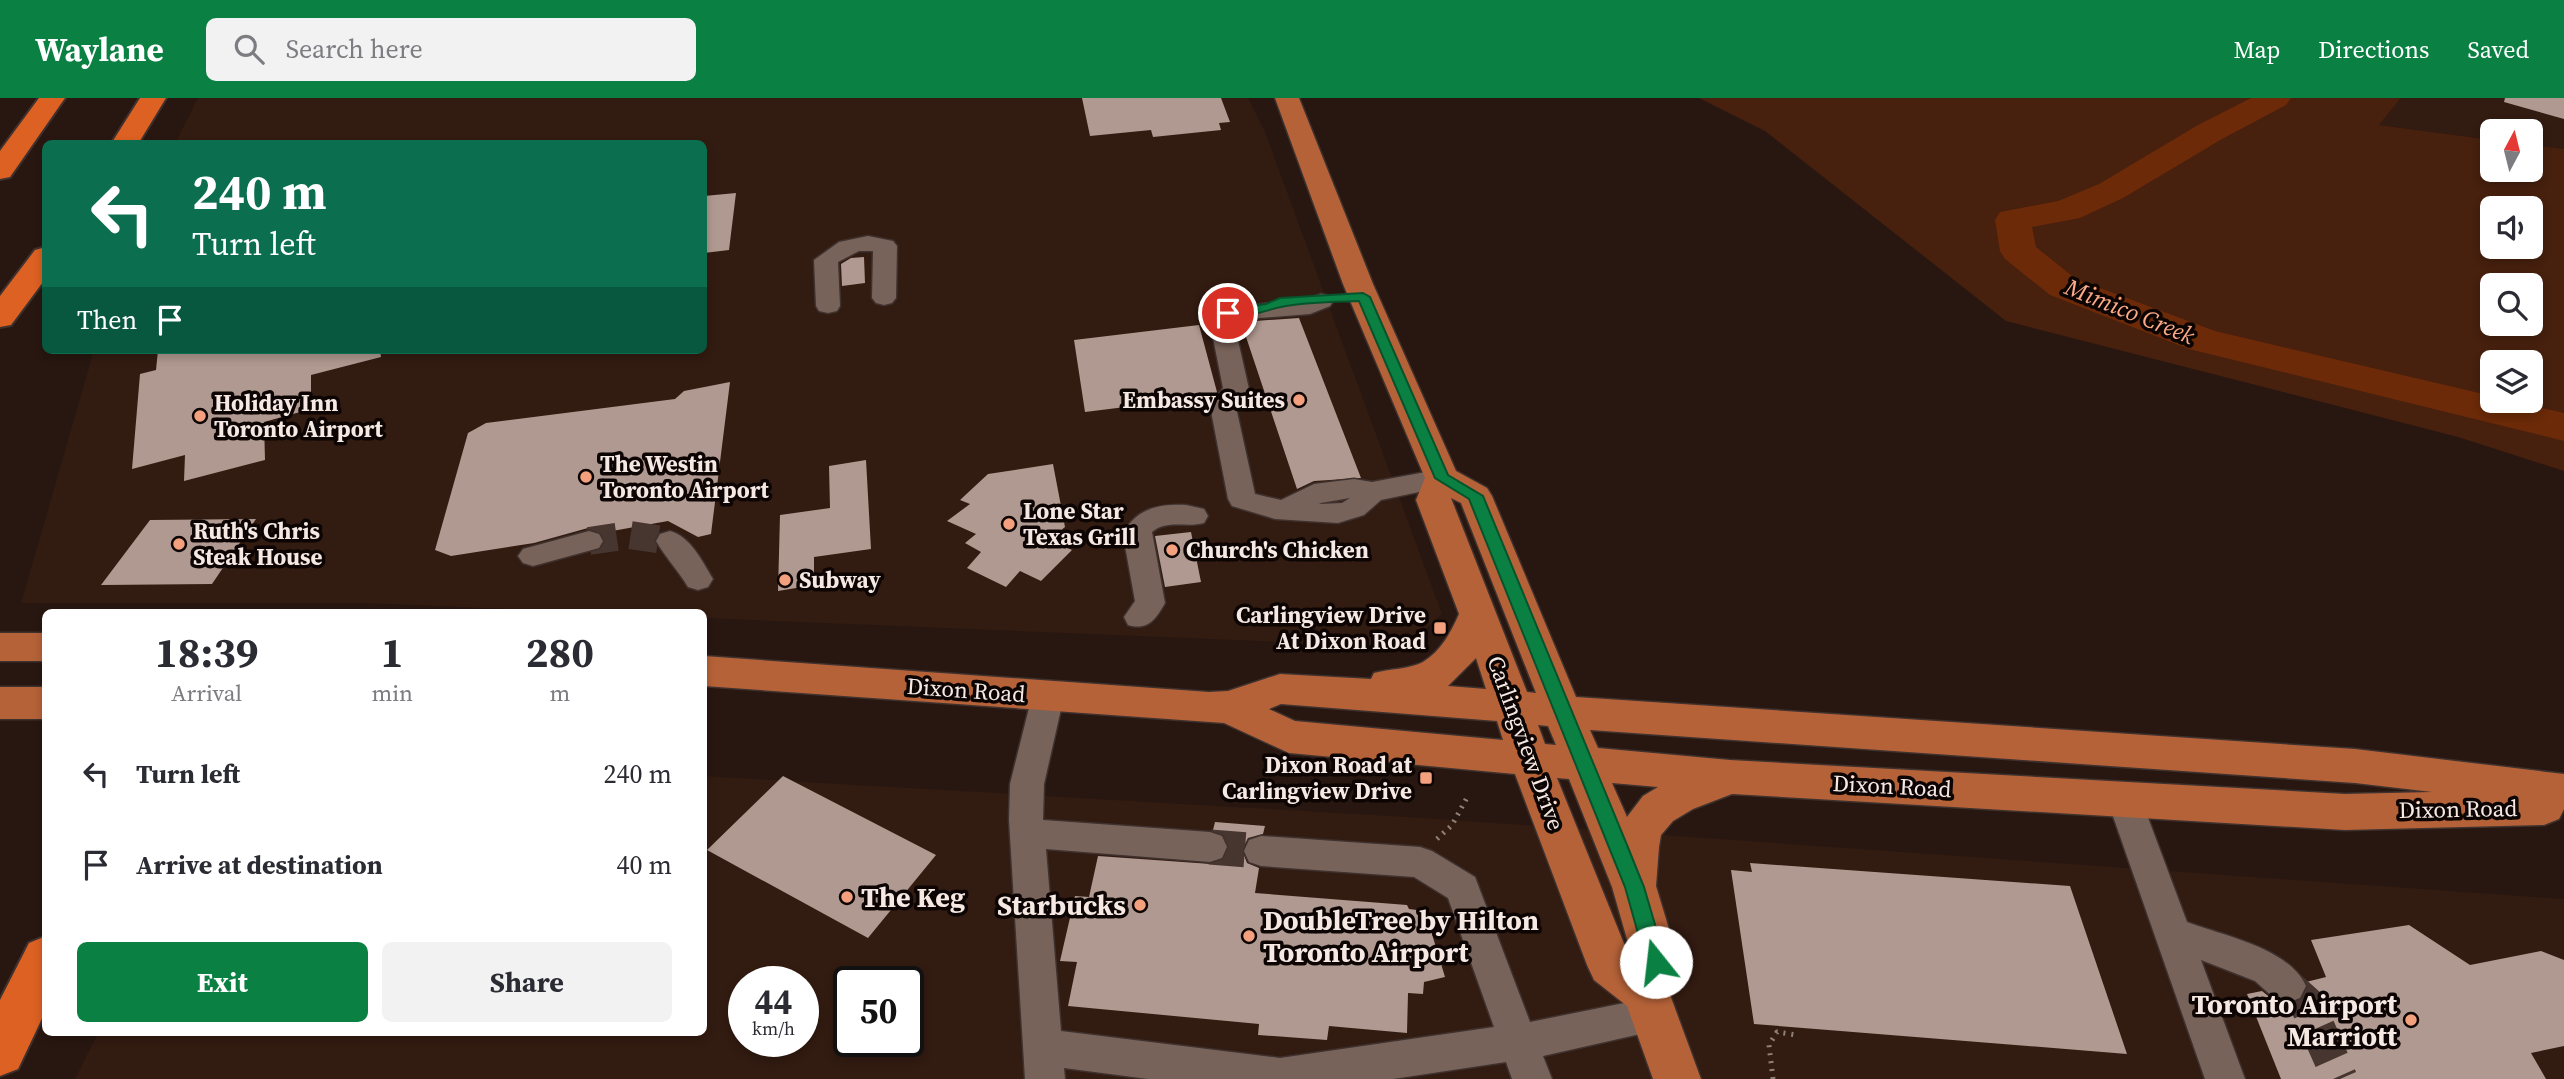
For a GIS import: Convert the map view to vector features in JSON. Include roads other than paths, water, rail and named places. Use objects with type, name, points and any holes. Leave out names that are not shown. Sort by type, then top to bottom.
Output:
[{"type":"highway","points":[[0,171],[52,98]]},
{"type":"highway","points":[[127,140],[153,98]]},
{"type":"highway","points":[[0,318],[42,261]]},
{"type":"highway","points":[[0,1052],[42,966]]},
{"type":"main road","points":[[1287,98],[1363,297],[1442,478]]},
{"type":"main road","name":"Carlingview Drive","points":[[1442,478],[1475,496],[1634,887],[1656,962],[1650,1004],[1610,965],[1541,790],[1478,613],[1433,500],[1442,478]]},
{"type":"main road","points":[[1335,691],[1433,676],[1465,645],[1478,613]]},
{"type":"main road","points":[[0,647],[42,647]]},
{"type":"main road","name":"Dixon Road","points":[[707,671],[1229,707],[1280,689],[1335,691],[1562,710],[2355,766],[2564,791]]},
{"type":"main road","points":[[0,703],[42,703]]},
{"type":"main road","name":"Dixon Road","points":[[1229,707],[1289,737],[1730,777],[2345,812],[2564,807]]},
{"type":"main road","points":[[1634,887],[1638,845],[1643,828],[1662,805],[1730,777]]},
{"type":"main road","points":[[1650,1004],[1677,1079]]},
{"type":"lane","points":[[828,306],[827,260],[844,246],[875,243],[885,246],[884,298]]},
{"type":"lane","points":[[1363,297],[1321,301],[1310,307],[1228,313],[1222,323],[1236,389],[1223,405],[1242,499],[1247,504],[1285,510],[1343,513],[1362,505],[1372,492],[1442,478]]},
{"type":"lane","points":[[1139,617],[1150,603],[1137,535],[1139,526],[1145,521],[1164,516],[1194,516]]},
{"type":"lane","points":[[533,556],[589,541]]},
{"type":"lane","points":[[670,541],[687,560],[698,579]]},
{"type":"lane","points":[[1048,696],[1027,784],[1027,833],[1044,1063],[1280,1077],[1518,1041],[1650,1004]]},
{"type":"lane","points":[[2124,799],[2225,1079]]},
{"type":"lane","points":[[1027,833],[1210,847]]},
{"type":"lane","points":[[1261,851],[1420,862],[1462,888],[1532,1079]]},
{"type":"lane","points":[[2172,933],[2268,969],[2287,986]]},
{"type":"waterway","name":"Mimico Creek","points":[[2275,98],[2210,132],[2111,191],[2067,210],[2013,220],[2018,251],[2063,287],[2203,340],[2564,427]]},
{"type":"tunnel","points":[[589,541],[630,535],[670,541]]},
{"type":"tunnel","points":[[1210,847],[1261,851]]},
{"type":"tunnel","points":[[2287,986],[2307,1004],[2340,1079]]},
{"type":"place","name":"Embassy Suites","points":[[1299,400]]},
{"type":"place","name":"Holiday Inn Toronto Airport","points":[[200,416]]},
{"type":"place","name":"The Westin Toronto Airport","points":[[586,477]]},
{"type":"place","name":"Lone Star Texas Grill","points":[[1009,524]]},
{"type":"place","name":"Ruth's Chris Steak House","points":[[179,544]]},
{"type":"place","name":"Church's Chicken","points":[[1172,550]]},
{"type":"place","name":"Subway","points":[[785,580]]},
{"type":"place","name":"Carlingview Drive At Dixon Road","points":[[1440,628]]},
{"type":"place","name":"Dixon Road at Carlingview Drive","points":[[1426,778]]},
{"type":"place","name":"The Keg","points":[[847,897]]},
{"type":"place","name":"Starbucks","points":[[1140,905]]},
{"type":"place","name":"DoubleTree by Hilton Toronto Airport","points":[[1249,936]]},
{"type":"place","name":"Toronto Airport Marriott","points":[[2411,1020]]}]
